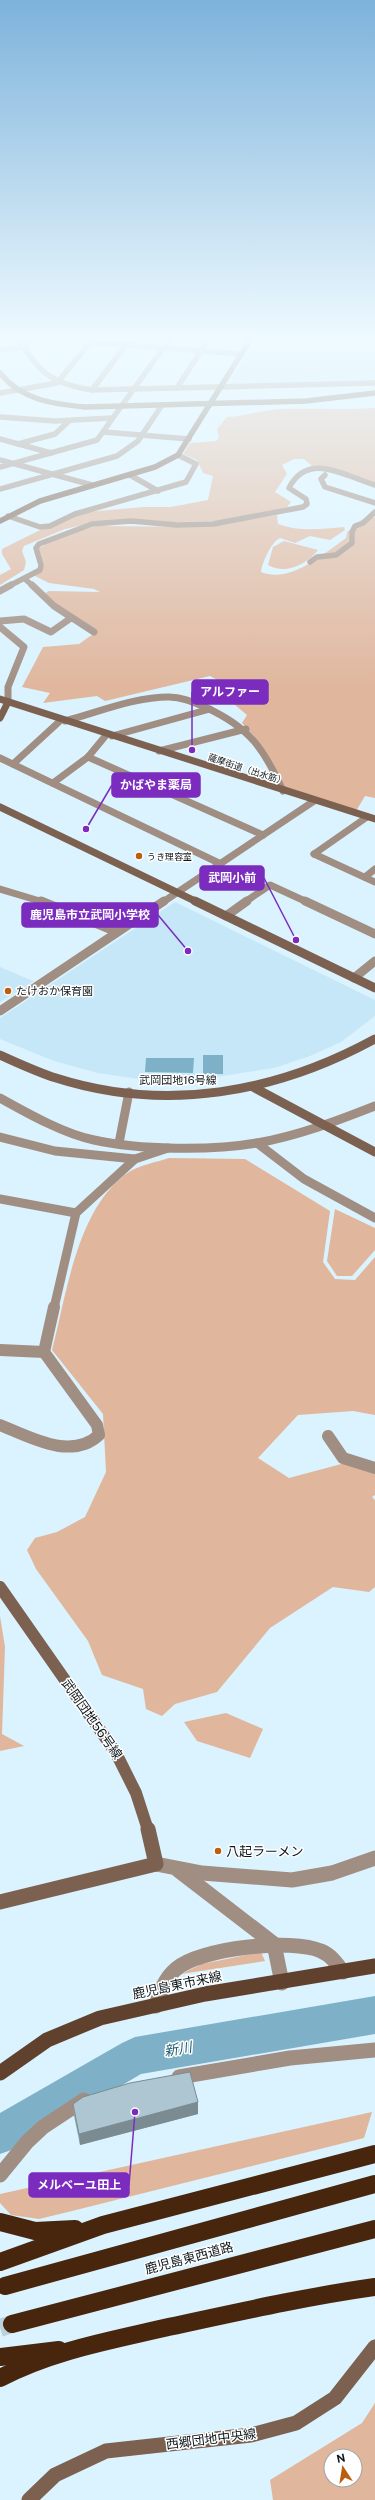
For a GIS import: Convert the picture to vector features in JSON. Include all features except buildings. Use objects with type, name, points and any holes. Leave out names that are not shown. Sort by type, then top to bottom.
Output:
[{"type":"highway","points":[[0,2262],[103,2225],[375,2154]]},
{"type":"highway","points":[[344,2193],[375,2184]]},
{"type":"highway","points":[[344,2193],[375,2188]]},
{"type":"highway","name":"鹿児島東西道路","points":[[6,2286],[344,2193]]},
{"type":"highway","points":[[0,2222],[19,2228],[51,2232],[103,2225]]},
{"type":"highway","name":"鹿児島東西道路","points":[[12,2324],[193,2275],[375,2229]]},
{"type":"highway","points":[[350,2235],[375,2232]]},
{"type":"highway","points":[[0,2357],[78,2348],[314,2295],[375,2287]]},
{"type":"highway","points":[[0,2378],[11,2372],[78,2348]]},
{"type":"main road","name":"鹿児島東市来線","points":[[0,2073],[47,2040],[100,2018],[205,1994],[282,1983],[375,1966]]},
{"type":"street","points":[[0,467],[39,457]]},
{"type":"street","points":[[0,489],[115,457]]},
{"type":"street","points":[[0,521],[40,501],[156,467],[175,457]]},
{"type":"street","points":[[8,516],[40,527],[50,526],[75,514],[186,482],[196,464],[181,457]]},
{"type":"street","points":[[0,460],[92,485]]},
{"type":"street","points":[[0,592],[26,580],[40,570],[41,565],[36,548],[39,544],[80,527],[131,521],[177,526],[213,524],[303,506],[307,504],[306,500],[292,491],[290,486],[301,471],[309,468],[334,471],[375,485]]},
{"type":"street","points":[[130,475],[158,491]]},
{"type":"street","points":[[325,475],[320,480],[325,487],[375,503]]},
{"type":"street","points":[[310,562],[317,557],[336,556],[352,543],[352,532],[354,526],[363,523],[375,512]]},
{"type":"street","points":[[26,580],[54,606],[94,632]]},
{"type":"street","points":[[0,621],[24,619],[52,632],[71,618]]},
{"type":"street","points":[[0,627],[24,647],[23,656],[11,678],[6,693],[8,702],[0,718]]},
{"type":"street","points":[[13,764],[63,720],[157,698],[180,698],[227,716],[254,736],[283,791]]},
{"type":"street","name":"薩摩街道（出水筋）","points":[[0,699],[314,801],[371,818]]},
{"type":"street","points":[[53,783],[88,757],[110,735],[210,709]]},
{"type":"street","points":[[159,751],[246,729]]},
{"type":"street","points":[[88,757],[263,835]]},
{"type":"street","points":[[0,758],[221,864]]},
{"type":"street","points":[[0,1011],[314,801]]},
{"type":"street","points":[[0,807],[375,988]]},
{"type":"street","points":[[371,818],[314,854],[375,882]]},
{"type":"street","points":[[365,877],[375,869]]},
{"type":"street","points":[[226,916],[270,885],[375,934]]},
{"type":"street","points":[[0,889],[40,902],[117,932]]},
{"type":"street","points":[[354,978],[375,961]]},
{"type":"street","name":"武岡団地16号線","points":[[0,1055],[57,1078],[91,1086],[129,1092],[193,1094],[253,1087],[295,1077],[322,1067],[354,1052],[375,1039]]},
{"type":"street","points":[[253,1087],[375,1152]]},
{"type":"street","points":[[119,1143],[129,1092]]},
{"type":"street","points":[[0,1098],[59,1128],[92,1140],[172,1146],[219,1147],[258,1143],[325,1125],[375,1106]]},
{"type":"street","points":[[0,1137],[55,1151],[135,1159],[153,1155],[172,1146]]},
{"type":"street","points":[[258,1143],[304,1179],[375,1218]]},
{"type":"street","points":[[0,1425],[61,1447],[78,1449],[93,1444],[98,1435],[96,1425],[44,1352],[76,1213],[135,1159]]},
{"type":"street","points":[[1,1202],[76,1213]]},
{"type":"street","points":[[0,1350],[44,1352]]},
{"type":"street","points":[[328,1436],[343,1458],[375,1468]]},
{"type":"street","name":"武岡団地56号線","points":[[0,1587],[112,1747],[131,1778],[151,1838],[156,1864]]},
{"type":"street","points":[[0,1902],[156,1864],[177,1869],[292,1880],[332,1873],[375,1858]]},
{"type":"street","points":[[177,1869],[274,1944],[282,1983]]},
{"type":"street","points":[[156,2006],[162,1985],[180,1966],[248,1947],[274,1944],[318,1949],[329,1955],[343,1972]]},
{"type":"street","points":[[167,2079],[290,2058],[375,2050]]},
{"type":"street","points":[[0,2176],[26,2142],[42,2127],[80,2101],[101,2094]]},
{"type":"street","name":"西郷団地中央線","points":[[29,2500],[55,2475],[106,2451],[250,2435],[296,2423],[335,2398],[375,2347]]},
{"type":"shaded area","points":[[189,457],[375,457],[375,487],[313,467],[304,459],[294,459],[282,465],[287,474],[275,492],[291,502],[287,507],[223,521],[87,524],[65,529],[24,546],[22,551],[26,562],[24,570],[0,585],[0,575],[11,569],[2,554],[2,549],[38,531],[86,512],[144,507],[171,507],[208,500],[213,476],[203,473],[197,460]]},
{"type":"shaded area","points":[[277,515],[278,524],[286,527],[311,529],[344,527],[345,530],[330,540],[310,536],[295,543],[280,538],[270,548],[261,572],[272,575],[295,571],[306,566],[346,538],[347,532],[359,524],[361,520],[375,517],[375,798],[365,796],[356,811],[286,790],[254,736],[242,723],[247,715],[228,699],[230,687],[210,676],[105,701],[97,696],[43,703],[50,693],[22,687],[43,647],[79,644],[96,632],[42,595],[49,591],[100,592],[94,589],[49,583],[33,575],[40,566],[34,552],[41,547],[64,535],[98,526],[204,527]]},
{"type":"shaded area","points":[[284,541],[318,550],[308,560],[295,567],[281,569],[268,565],[273,547]]},
{"type":"shaded area","points":[[175,902],[375,1000],[375,1016],[341,1042],[310,1056],[274,1068],[197,1080],[138,1079],[98,1073],[54,1061],[0,1039],[0,1018]]},
{"type":"shaded area","name":"たけおか保育園","points":[[0,967],[33,981],[34,981],[0,1002]]},
{"type":"shaded area","points":[[203,1055],[223,1055],[223,1074],[203,1074]]},
{"type":"shaded area","points":[[146,1058],[194,1058],[193,1073],[145,1072]]},
{"type":"shaded area","points":[[169,1158],[245,1159],[330,1211],[323,1262],[335,1279],[355,1280],[375,1257],[375,1415],[353,1411],[298,1415],[258,1458],[289,1478],[345,1463],[375,1471],[375,1495],[372,1497],[375,1500],[375,1587],[369,1592],[333,1587],[270,1628],[217,1692],[175,1704],[162,1716],[146,1709],[143,1689],[102,1675],[88,1641],[36,1569],[27,1550],[35,1538],[57,1532],[85,1517],[106,1472],[103,1414],[52,1350],[69,1278],[77,1253],[86,1229],[97,1207],[111,1187],[133,1170]]},
{"type":"shaded area","points":[[335,1209],[375,1228],[375,1250],[352,1276],[337,1276],[327,1261]]},
{"type":"shaded area","points":[[0,1616],[5,1647],[2,1734],[24,1746],[0,1751]]},
{"type":"shaded area","points":[[226,1713],[263,1729],[250,1758],[197,1741],[184,1722]]},
{"type":"shaded area","points":[[261,1952],[265,1961],[181,1974],[202,1964]]},
{"type":"shaded area","points":[[372,2112],[364,2138],[72,2211],[39,2219],[11,2215],[0,2203],[0,2194]]},
{"type":"shaded area","points":[[375,2403],[375,2500],[273,2500],[270,2480],[362,2423]]},
{"type":"waterway","name":"新川","points":[[0,2135],[135,2056],[375,2015]]},
{"type":"tunnel","points":[[0,2328],[12,2324]]},
{"type":"place","name":"アルファー","points":[[192,750]]},
{"type":"place","name":"かばやま薬局","points":[[86,829]]},
{"type":"place","name":"うき理容室","points":[[139,856]]},
{"type":"place","name":"武岡小前","points":[[296,940]]},
{"type":"place","name":"鹿児島市立武岡小学校","points":[[188,951]]},
{"type":"place","name":"たけおか保育園","points":[[8,991]]},
{"type":"place","name":"八起ラーメン","points":[[218,1851]]},
{"type":"place","name":"メルベーユ田上","points":[[135,2112]]}]
